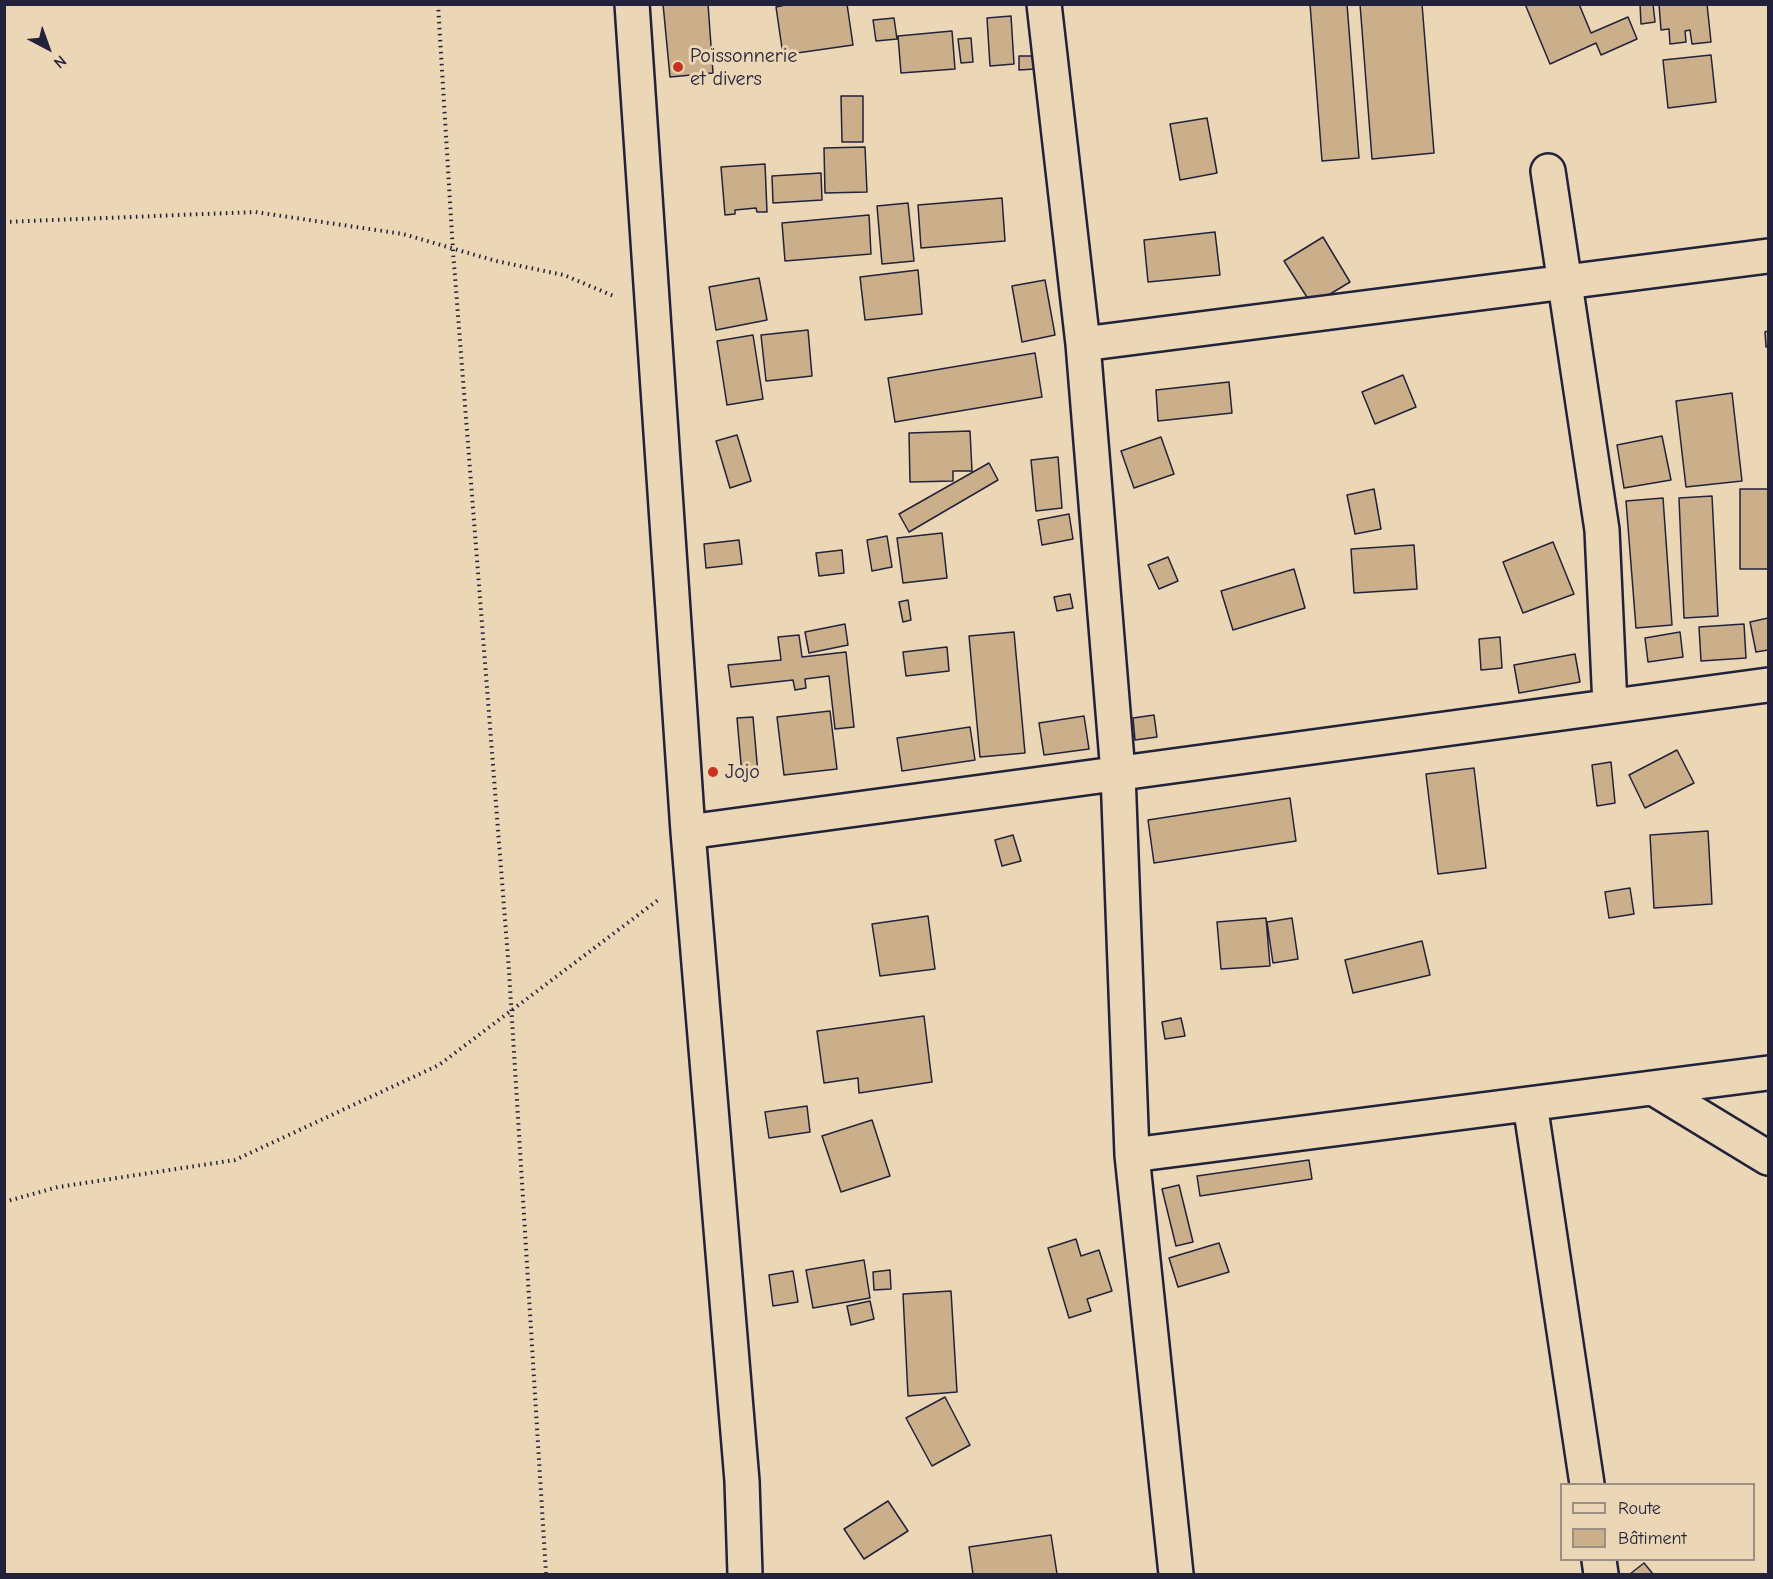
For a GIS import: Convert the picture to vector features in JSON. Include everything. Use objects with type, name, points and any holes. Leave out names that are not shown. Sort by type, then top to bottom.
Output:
[{"type":"street","points":[[632,4],[691,875],[742,1481],[745,1575]]},
{"type":"street","points":[[1044,4],[1083,345],[1118,773],[1132,1155],[1176,1575]]},
{"type":"street","points":[[1548,171],[1602,530],[1611,706]]},
{"type":"street","points":[[1083,345],[1768,256]]},
{"type":"street","points":[[688,832],[1768,685]]},
{"type":"street","points":[[1132,1155],[1768,1073]]},
{"type":"street","points":[[1653,1088],[1768,1158]]},
{"type":"street","points":[[1530,1104],[1587,1483]]},
{"type":"path","points":[[438,4],[453,251],[509,971],[546,1575]]},
{"type":"path","points":[[4,222],[255,212],[403,234],[496,261],[564,274],[653,314]]},
{"type":"path","points":[[4,1202],[58,1187],[235,1160],[439,1065],[691,875]]},
{"type":"building","points":[[663,4],[708,4],[713,73],[670,77]]},
{"type":"building","points":[[790,4],[847,4],[853,45],[783,55],[776,7]]},
{"type":"building","points":[[1310,4],[1347,4],[1359,158],[1322,161]]},
{"type":"building","points":[[1360,4],[1422,4],[1434,153],[1372,159]]},
{"type":"building","points":[[1525,4],[1579,4],[1591,33],[1628,17],[1637,39],[1601,55],[1596,43],[1550,64]]},
{"type":"building","points":[[1640,4],[1653,4],[1655,22],[1641,24]]},
{"type":"building","points":[[1659,4],[1707,4],[1711,42],[1692,44],[1690,30],[1685,31],[1686,42],[1670,44],[1669,29],[1661,30]]},
{"type":"building","points":[[1011,16],[1014,64],[990,66],[987,18]]},
{"type":"building","points":[[894,18],[897,39],[876,41],[873,20]]},
{"type":"building","points":[[952,31],[955,69],[901,73],[898,36]]},
{"type":"building","points":[[971,38],[973,62],[961,63],[958,39]]},
{"type":"building","points":[[1711,55],[1716,102],[1668,108],[1663,60]]},
{"type":"building","points":[[1019,56],[1034,56],[1035,69],[1019,70]]},
{"type":"building","points":[[841,96],[863,96],[863,142],[842,142]]},
{"type":"building","points":[[1207,118],[1217,173],[1180,180],[1170,124]]},
{"type":"building","points":[[865,147],[867,192],[825,193],[824,148]]},
{"type":"building","points":[[765,164],[767,212],[757,212],[756,208],[735,210],[735,214],[725,215],[721,167]]},
{"type":"building","points":[[821,173],[822,200],[773,203],[772,176]]},
{"type":"building","points":[[1002,198],[1005,241],[921,248],[918,205]]},
{"type":"building","points":[[908,203],[914,261],[882,264],[877,206]]},
{"type":"building","points":[[869,215],[871,254],[785,261],[782,223]]},
{"type":"building","points":[[1215,232],[1220,275],[1148,282],[1144,240]]},
{"type":"building","points":[[1323,237],[1350,282],[1312,305],[1284,261]]},
{"type":"building","points":[[918,270],[922,314],[865,320],[860,277]]},
{"type":"building","points":[[759,278],[767,320],[716,330],[709,287]]},
{"type":"building","points":[[1045,280],[1055,335],[1022,342],[1012,286]]},
{"type":"building","points":[[808,330],[812,376],[766,381],[761,335]]},
{"type":"building","points":[[1768,331],[1768,346],[1766,347],[1765,332]]},
{"type":"building","points":[[753,335],[763,399],[727,405],[717,341]]},
{"type":"building","points":[[1035,353],[1042,397],[895,422],[888,378]]},
{"type":"building","points":[[1403,375],[1416,407],[1375,424],[1362,392]]},
{"type":"building","points":[[1229,382],[1232,413],[1158,421],[1156,390]]},
{"type":"building","points":[[1732,393],[1742,481],[1686,487],[1676,401]]},
{"type":"building","points":[[970,431],[972,471],[953,471],[953,481],[910,482],[909,433]]},
{"type":"building","points":[[737,435],[751,481],[730,488],[716,441]]},
{"type":"building","points":[[1662,436],[1671,480],[1624,488],[1617,445]]},
{"type":"building","points":[[1161,437],[1174,474],[1134,488],[1121,451]]},
{"type":"building","points":[[1058,457],[1062,508],[1036,511],[1031,460]]},
{"type":"building","points":[[989,463],[998,480],[909,532],[899,514]]},
{"type":"building","points":[[1374,489],[1381,529],[1355,534],[1347,495]]},
{"type":"building","points":[[1740,489],[1768,489],[1768,569],[1740,569]]},
{"type":"building","points":[[1712,496],[1718,616],[1684,618],[1679,498]]},
{"type":"building","points":[[1663,498],[1672,625],[1636,628],[1626,501]]},
{"type":"building","points":[[1069,514],[1073,539],[1042,545],[1038,520]]},
{"type":"building","points":[[942,533],[947,578],[903,583],[897,538]]},
{"type":"building","points":[[887,536],[892,567],[872,571],[867,540]]},
{"type":"building","points":[[739,540],[742,564],[706,568],[704,544]]},
{"type":"building","points":[[1553,542],[1574,594],[1523,613],[1503,562]]},
{"type":"building","points":[[1414,545],[1417,589],[1354,593],[1351,549]]},
{"type":"building","points":[[842,550],[844,573],[819,576],[816,553]]},
{"type":"building","points":[[1168,557],[1178,581],[1159,589],[1148,565]]},
{"type":"building","points":[[1294,569],[1305,608],[1233,630],[1221,591]]},
{"type":"building","points":[[1070,594],[1073,608],[1057,611],[1054,597]]},
{"type":"building","points":[[908,600],[911,620],[903,622],[899,602]]},
{"type":"building","points":[[1768,618],[1768,650],[1756,652],[1750,622]]},
{"type":"building","points":[[845,624],[848,645],[809,653],[805,632]]},
{"type":"building","points":[[1744,624],[1746,658],[1701,661],[1699,627]]},
{"type":"building","points":[[1014,632],[1025,753],[980,757],[969,636]]},
{"type":"building","points":[[1680,632],[1683,657],[1648,662],[1645,638]]},
{"type":"building","points":[[799,635],[802,657],[846,652],[854,727],[835,729],[829,676],[805,679],[806,688],[795,690],[793,680],[731,687],[728,665],[781,660],[778,637]]},
{"type":"building","points":[[1500,637],[1502,668],[1481,670],[1479,639]]},
{"type":"building","points":[[947,647],[949,671],[906,676],[903,652]]},
{"type":"building","points":[[1575,654],[1580,682],[1519,693],[1514,665]]},
{"type":"building","points":[[830,711],[837,769],[784,775],[777,717]]},
{"type":"building","points":[[1154,715],[1157,737],[1135,740],[1133,718]]},
{"type":"building","points":[[1084,716],[1089,749],[1044,755],[1039,723]]},
{"type":"building","points":[[753,717],[758,774],[742,775],[737,718]]},
{"type":"building","points":[[970,727],[975,760],[902,771],[897,738]]},
{"type":"building","points":[[1677,750],[1694,783],[1645,808],[1629,775]]},
{"type":"building","points":[[1611,762],[1615,803],[1597,806],[1592,765]]},
{"type":"building","points":[[1474,768],[1486,868],[1438,874],[1426,774]]},
{"type":"building","points":[[1290,798],[1296,841],[1154,863],[1148,820]]},
{"type":"building","points":[[1708,831],[1712,904],[1654,908],[1650,835]]},
{"type":"building","points":[[1013,835],[1021,861],[1002,866],[995,840]]},
{"type":"building","points":[[1630,888],[1634,914],[1609,918],[1605,892]]},
{"type":"building","points":[[928,916],[935,969],[880,976],[872,924]]},
{"type":"building","points":[[1266,918],[1270,966],[1221,969],[1217,922]]},
{"type":"building","points":[[1292,918],[1298,959],[1273,963],[1267,922]]},
{"type":"building","points":[[1422,941],[1430,975],[1353,993],[1345,960]]},
{"type":"building","points":[[924,1016],[932,1082],[859,1093],[858,1078],[824,1083],[817,1031]]},
{"type":"building","points":[[1181,1018],[1185,1036],[1165,1039],[1162,1022]]},
{"type":"building","points":[[807,1106],[810,1132],[769,1138],[765,1112]]},
{"type":"building","points":[[872,1120],[890,1176],[841,1192],[822,1136]]},
{"type":"building","points":[[1309,1160],[1312,1179],[1200,1196],[1197,1176]]},
{"type":"building","points":[[1179,1185],[1193,1242],[1176,1246],[1162,1189]]},
{"type":"building","points":[[1076,1239],[1081,1256],[1099,1250],[1112,1291],[1087,1299],[1091,1311],[1069,1318],[1048,1248]]},
{"type":"building","points":[[1219,1243],[1229,1272],[1178,1287],[1169,1258]]},
{"type":"building","points":[[864,1260],[870,1298],[813,1308],[806,1270]]},
{"type":"building","points":[[890,1270],[891,1289],[874,1290],[873,1272]]},
{"type":"building","points":[[793,1271],[798,1302],[773,1306],[769,1275]]},
{"type":"building","points":[[951,1291],[957,1392],[908,1396],[903,1294]]},
{"type":"building","points":[[870,1301],[874,1319],[851,1325],[847,1306]]},
{"type":"building","points":[[945,1397],[970,1445],[932,1466],[906,1418]]},
{"type":"building","points":[[888,1501],[908,1531],[864,1559],[844,1529]]},
{"type":"building","points":[[1051,1535],[1057,1574],[973,1574],[969,1547]]},
{"type":"building","points":[[1644,1563],[1653,1574],[1630,1574]]},
{"type":"place","name":"Poissonnerie et divers","points":[[678,67]]},
{"type":"place","name":"Jojo","points":[[713,772]]}]
